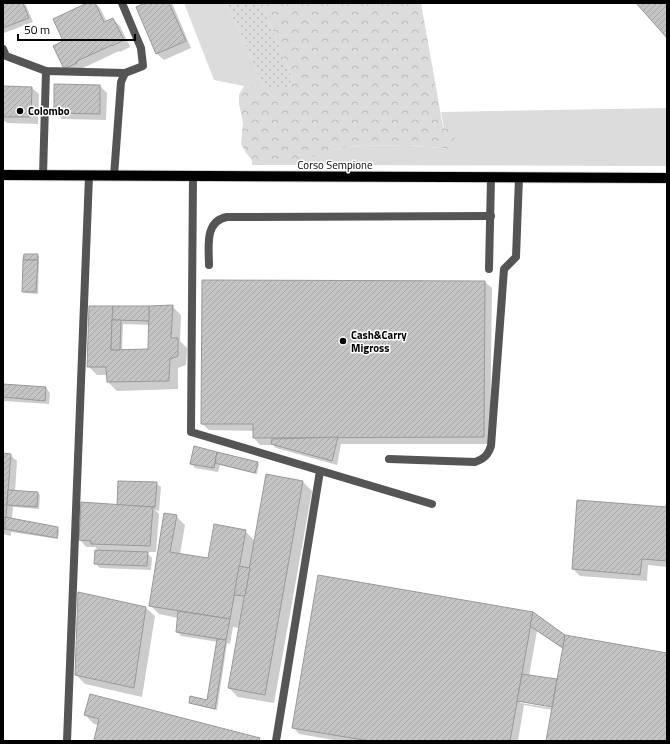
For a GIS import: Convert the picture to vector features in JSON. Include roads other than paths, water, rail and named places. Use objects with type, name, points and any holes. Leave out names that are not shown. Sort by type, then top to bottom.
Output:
[{"type":"main road","name":"Corso Sempione","points":[[3,175],[667,178]]},
{"type":"street","points":[[3,49],[6,56],[46,71],[125,73],[143,66],[141,48],[122,3]]},
{"type":"street","points":[[43,176],[46,71]]},
{"type":"street","points":[[114,176],[122,82],[125,73]]},
{"type":"street","points":[[67,741],[89,176]]},
{"type":"street","points":[[193,176],[190,432],[432,504]]},
{"type":"street","points":[[389,459],[475,462],[483,460],[489,453],[492,446],[504,270],[516,257],[519,177]]},
{"type":"street","points":[[489,269],[491,178]]},
{"type":"street","points":[[209,265],[210,232],[214,224],[222,218],[491,216]]},
{"type":"street","points":[[276,741],[320,471]]},
{"type":"place","name":"Colombo","points":[[20,111]]},
{"type":"place","name":"Cash&Carry Migross","points":[[343,341]]}]
